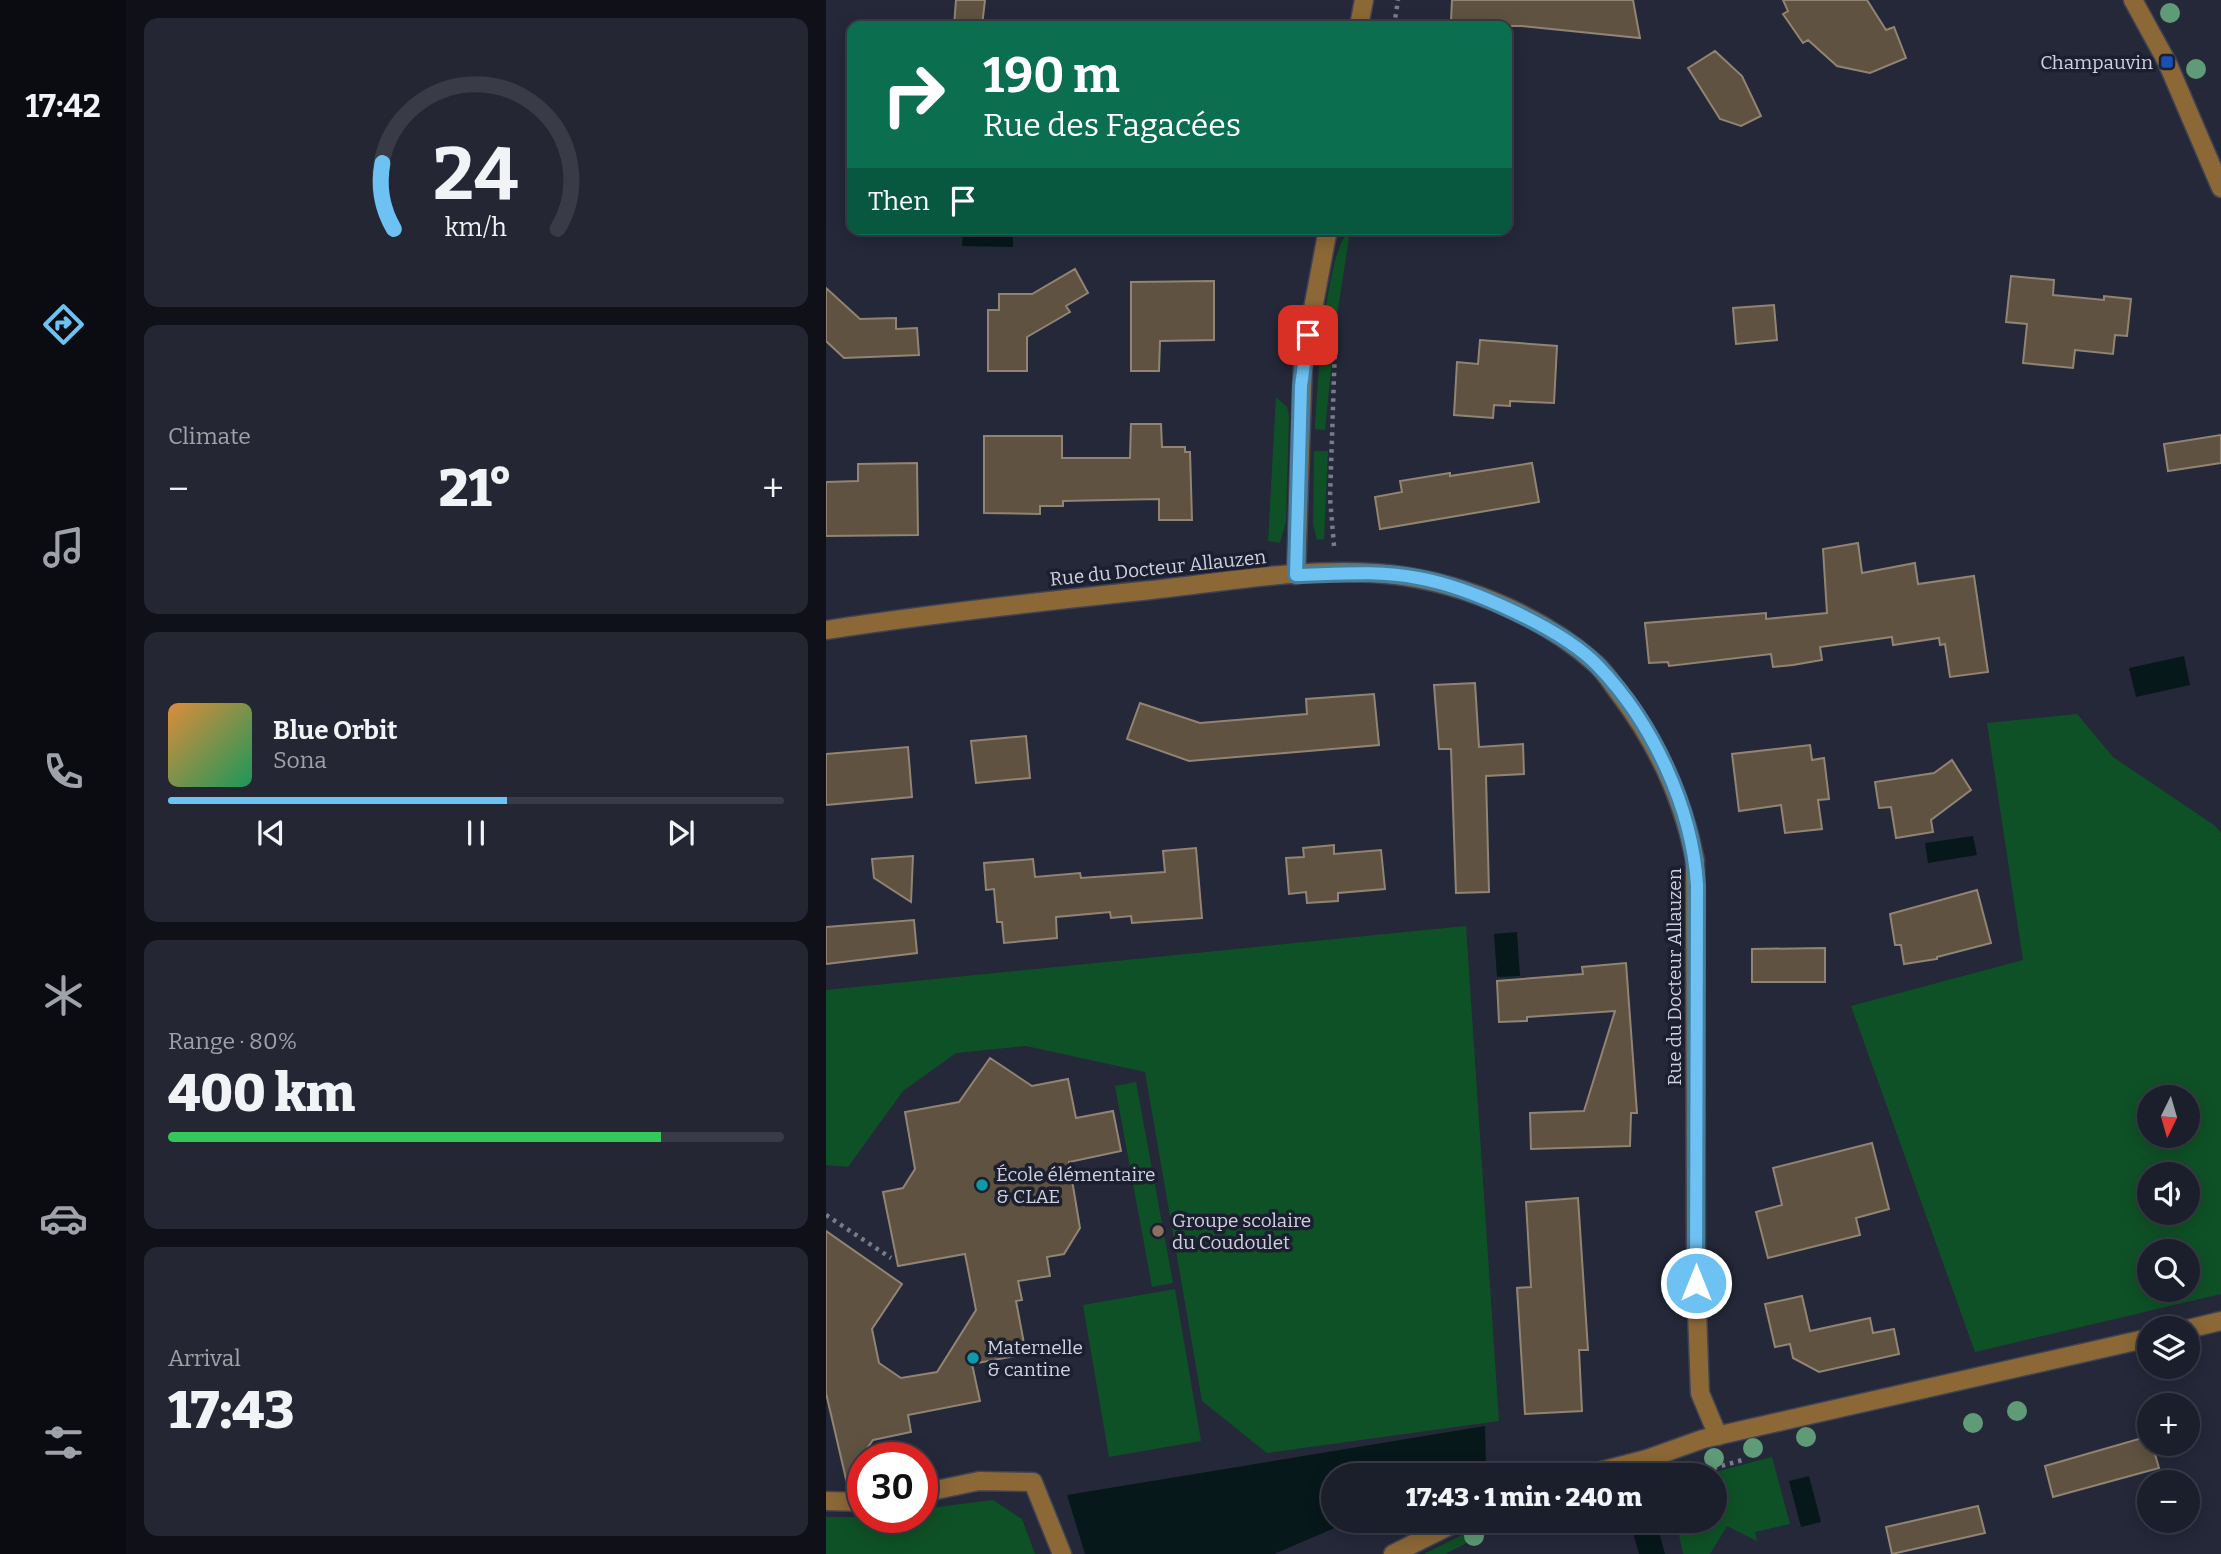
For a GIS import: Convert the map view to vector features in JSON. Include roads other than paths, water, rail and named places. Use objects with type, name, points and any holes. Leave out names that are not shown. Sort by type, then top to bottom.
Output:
[{"type":"street","points":[[1360,21],[1364,0]]},
{"type":"street","points":[[2133,0],[2167,62],[2221,188]]},
{"type":"street","points":[[1296,575],[1303,362],[1327,235]]},
{"type":"street","name":"Rue du Docteur Allauzen","points":[[826,631],[1055,600],[1296,575],[1373,573],[1419,578],[1462,590],[1533,619],[1597,665],[1643,725],[1667,772],[1691,838],[1695,860],[1696,1283],[1699,1381],[1700,1393],[1718,1436]]},
{"type":"street","points":[[2200,1326],[2221,1321]]},
{"type":"street","points":[[1632,1463],[1695,1441],[2137,1341]]},
{"type":"street","points":[[938,1490],[979,1481],[1032,1482],[1062,1554]]},
{"type":"street","points":[[826,1501],[847,1502]]},
{"type":"street","points":[[1394,1554],[1435,1533]]},
{"type":"place","name":"Champauvin","points":[[2167,62]]},
{"type":"place","name":"École élémentaire & CLAE","points":[[982,1185]]},
{"type":"place","name":"Groupe scolaire du Coudoulet","points":[[1158,1231]]},
{"type":"place","name":"Maternelle & cantine","points":[[973,1358]]}]
